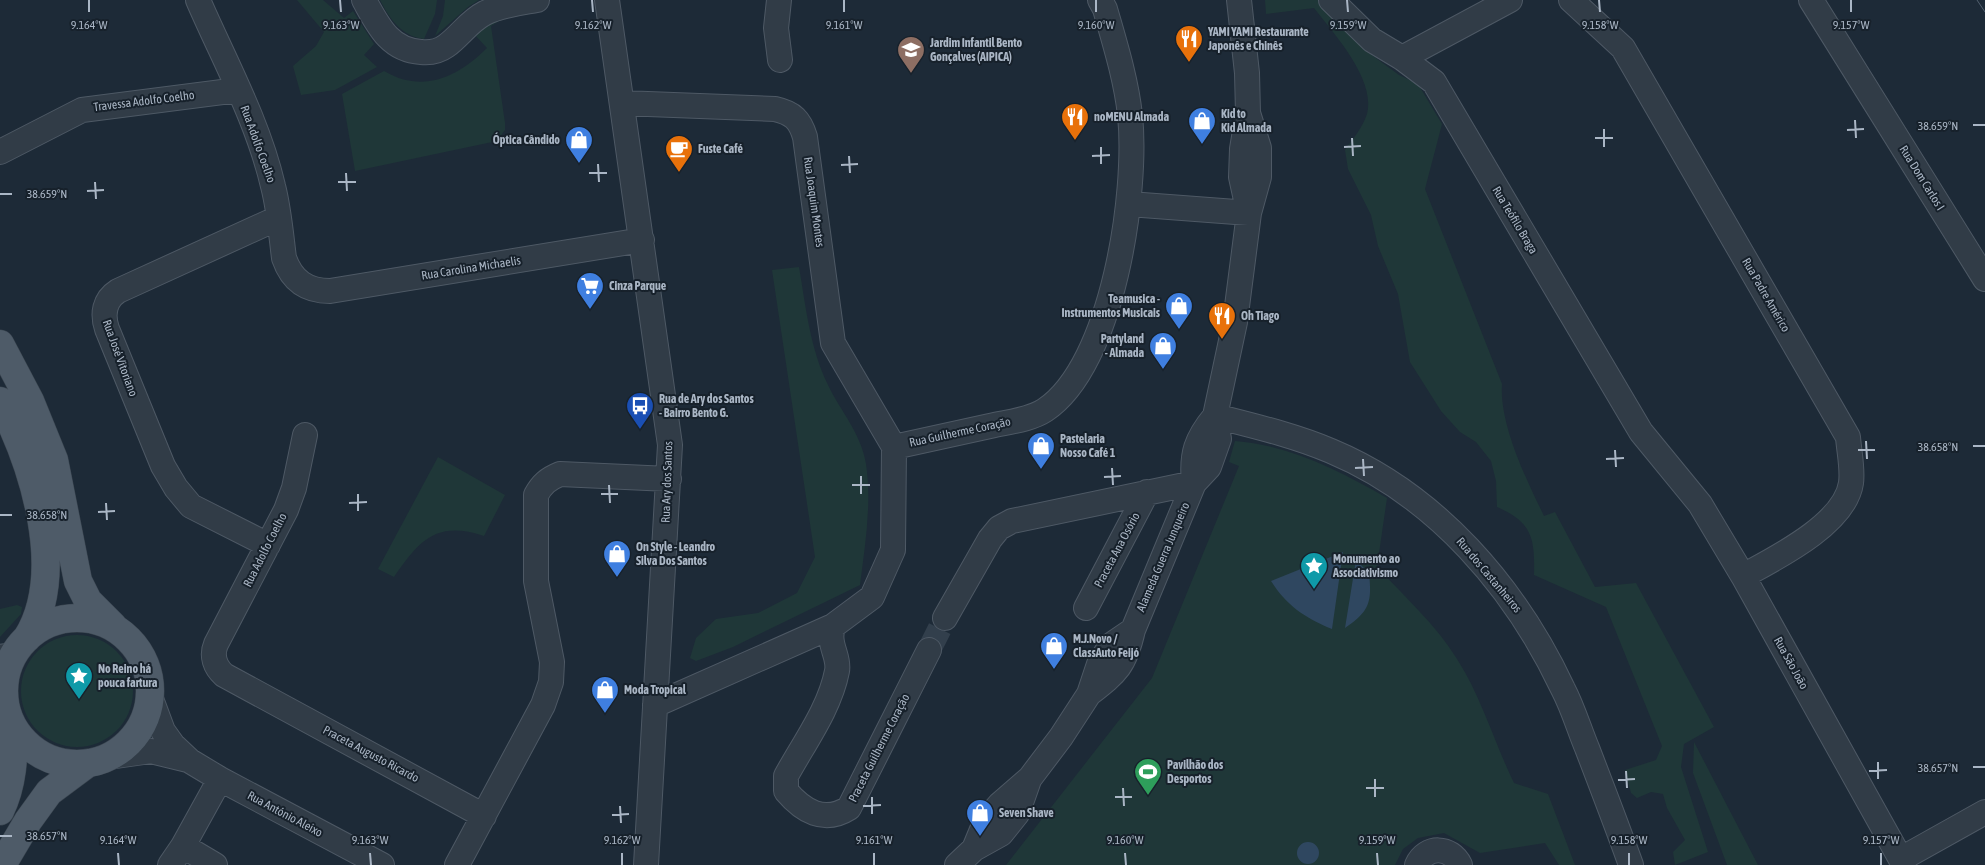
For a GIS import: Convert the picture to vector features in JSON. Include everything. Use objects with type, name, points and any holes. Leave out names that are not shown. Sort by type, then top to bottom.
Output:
[{"type":"main road","points":[[0,344],[30,401],[54,460],[78,581],[88,601],[99,614],[140,654],[148,675],[150,696],[145,718],[134,736],[49,792],[28,821],[2,865]]},
{"type":"main road","points":[[0,401],[28,468],[40,515],[46,555],[43,598],[39,614],[13,650],[5,675],[6,712],[14,757],[12,778],[0,811]]},
{"type":"main road","points":[[13,650],[45,626],[66,619],[87,619],[118,631]]},
{"type":"main road","points":[[6,712],[27,745],[45,757],[66,763],[98,760]]},
{"type":"street","name":"Rua Adolfo Coelho","points":[[198,0],[238,90],[264,155],[273,186],[288,268],[301,284]]},
{"type":"street","points":[[364,0],[386,36],[393,43],[402,49],[425,53],[445,47],[485,13],[510,4],[537,0]]},
{"type":"street","name":"Rua Ary dos Santos","points":[[607,0],[670,446],[646,865]]},
{"type":"street","points":[[778,0],[776,28],[780,60]]},
{"type":"street","name":"Rua Guilherme Coração","points":[[655,705],[833,626],[872,597],[893,550],[894,447],[1016,421],[1044,411],[1066,391],[1084,367],[1097,338],[1122,247],[1129,204],[1130,116],[1123,69],[1105,9],[1100,0]]},
{"type":"street","name":"Alameda Guerra Junqueiro","points":[[966,857],[986,820],[1000,804],[1030,778],[1089,694],[1100,664],[1111,644],[1132,630],[1194,483],[1192,461],[1201,433],[1215,416],[1235,322],[1249,213],[1259,177],[1259,148],[1248,113],[1247,73],[1239,0]]},
{"type":"street","name":"Rua Teófilo Braga","points":[[1331,0],[1372,40],[1402,58],[1434,82],[1641,432],[1670,467]]},
{"type":"street","points":[[1402,58],[1510,0]]},
{"type":"street","name":"Rua Padre Américo","points":[[1571,0],[1622,48],[1848,437],[1851,483],[1841,505],[1806,541],[1743,576]]},
{"type":"street","name":"Rua Dom Carlos I","points":[[1811,0],[1985,279]]},
{"type":"street","name":"Travessa Adolfo Coelho","points":[[0,152],[72,113],[89,108],[238,90]]},
{"type":"street","name":"Rua Joaquim Montes","points":[[622,103],[775,110],[788,112],[798,119],[805,137],[833,343],[894,447]]},
{"type":"street","points":[[1129,204],[1249,213]]},
{"type":"street","name":"Rua José Vitoriano","points":[[268,545],[191,506],[171,482],[111,338],[104,316],[109,299],[118,291],[278,218]]},
{"type":"street","name":"Rua Carolina Michaelis","points":[[301,284],[315,290],[330,291],[642,240]]},
{"type":"street","name":"Rua dos Castanheiros","points":[[1215,416],[1298,438],[1355,462],[1379,475],[1422,504],[1459,538],[1522,614],[1549,659],[1565,691],[1632,865]]},
{"type":"street","name":"Rua Adolfo Coelho","points":[[214,660],[216,644],[292,495],[305,435]]},
{"type":"street","name":"Rua São João","points":[[1670,467],[1700,504],[1743,576],[1902,862]]},
{"type":"street","points":[[457,865],[543,704],[550,682],[552,662],[536,581],[536,495],[548,479],[560,474],[669,479]]},
{"type":"street","points":[[945,618],[990,539],[999,528],[1012,521],[1194,483]]},
{"type":"street","name":"Praceta Ana Osório","points":[[1086,608],[1147,492]]},
{"type":"street","name":"Praceta Guilherme Coração","points":[[833,626],[831,647],[838,666],[833,690],[786,776],[786,791],[806,810],[821,815],[838,815],[849,808],[929,650]]},
{"type":"street","name":"Praceta Augusto Ricardo","points":[[214,660],[224,675],[484,816]]},
{"type":"street","name":"Rua António Aleixo","points":[[150,696],[163,731],[190,761]]},
{"type":"street","name":"Rua António Aleixo","points":[[98,760],[151,751],[190,761],[220,779],[382,865]]},
{"type":"street","points":[[215,865],[176,856],[220,779]]},
{"type":"street","points":[[1902,862],[1985,812]]},
{"type":"street","points":[[1417,865],[1424,855],[1438,850],[1453,855],[1460,865]]},
{"type":"green space","points":[[297,0],[323,0],[344,18],[353,11],[374,44],[364,55],[377,67],[335,90],[301,95],[293,66],[316,46],[324,32]]},
{"type":"green space","points":[[380,0],[437,0],[435,14],[424,39],[409,34],[397,26]]},
{"type":"green space","points":[[445,0],[479,0],[468,7],[435,36],[443,16]]},
{"type":"green space","points":[[1265,0],[1318,0],[1369,53],[1399,75],[1418,84],[1442,124],[1425,189],[1502,384],[1502,400],[1509,434],[1530,486],[1544,516],[1555,512],[1595,587],[1636,583],[1714,727],[1684,744],[1681,767],[1708,852],[1675,865],[1673,852],[1685,840],[1667,808],[1663,794],[1651,792],[1637,798],[1631,793],[1625,770],[1656,760],[1662,746],[1606,607],[1534,575],[1534,551],[1529,533],[1518,519],[1497,507],[1496,481],[1491,461],[1476,442],[1460,432],[1441,411],[1410,362],[1398,294],[1378,246],[1371,215],[1348,169],[1345,150],[1367,114],[1368,100],[1359,72],[1342,44],[1314,8],[1266,14]]},
{"type":"green space","points":[[504,18],[491,26],[505,123],[505,130],[497,141],[355,171],[342,94],[384,71],[398,78],[412,81],[439,79],[452,74],[464,67],[487,48],[473,33],[486,22]]},
{"type":"green space","points":[[799,267],[809,328],[817,357],[833,395],[860,442],[866,464],[868,509],[860,585],[733,647],[696,661],[690,658],[696,638],[716,619],[758,613],[797,593],[815,557],[772,270]]},
{"type":"green space","points":[[1235,441],[1275,448],[1314,461],[1351,478],[1387,498],[1377,567],[1449,646],[1474,689],[1514,783],[1548,794],[1575,865],[1559,865],[1545,843],[1480,853],[1444,833],[1418,838],[1403,849],[1395,865],[1006,865],[1152,678],[1239,466],[1229,462]]},
{"type":"green space","points":[[438,457],[505,495],[484,536],[453,531],[441,532],[430,537],[412,553],[394,577],[378,569]]},
{"type":"green space","points":[[17,605],[22,607],[21,614],[0,637],[0,609]]},
{"type":"green space","points":[[77,635],[99,639],[117,651],[129,669],[133,691],[129,713],[117,731],[99,743],[77,747],[55,743],[37,731],[25,713],[21,691],[25,669],[37,651],[55,639]]},
{"type":"green space","points":[[1694,742],[1758,865],[1727,865],[1693,773]]},
{"type":"water","points":[[1343,552],[1332,629],[1297,610],[1283,597],[1271,581]]},
{"type":"water","points":[[1356,560],[1369,573],[1369,599],[1368,605],[1360,616],[1345,628]]},
{"type":"water","points":[[1308,842],[1316,845],[1319,853],[1316,861],[1308,864],[1300,861],[1297,853],[1300,845]]},
{"type":"tunnel","points":[[929,650],[945,618]]},
{"type":"tram line","points":[[1977,0],[1985,12]]},
{"type":"place","name":"YAMI YAMI Restaurante Japonês e Chinês","points":[[1189,63]]},
{"type":"place","name":"Jardim Infantil Bento Gonçalves (AIPICA)","points":[[911,74]]},
{"type":"place","name":"noMENU Almada","points":[[1075,141]]},
{"type":"place","name":"Kid to Kid Almada","points":[[1202,145]]},
{"type":"place","name":"Óptica Cândido","points":[[579,164]]},
{"type":"place","name":"Fuste Café","points":[[679,173]]},
{"type":"place","name":"Cinza Parque","points":[[590,310]]},
{"type":"place","name":"Teamusica - Instrumentos Musicais","points":[[1179,330]]},
{"type":"place","name":"Oh Tiago","points":[[1222,340]]},
{"type":"place","name":"Partyland - Almada","points":[[1163,370]]},
{"type":"place","name":"Rua de Ary dos Santos - Bairro Bento G.","points":[[640,430]]},
{"type":"place","name":"Pastelaria Nosso Café 1","points":[[1041,470]]},
{"type":"place","name":"On Style - Leandro Silva Dos Santos","points":[[617,578]]},
{"type":"place","name":"Monumento ao Associativismo","points":[[1314,590]]},
{"type":"place","name":"M.J.Novo / ClassAuto Feijó","points":[[1054,670]]},
{"type":"place","name":"No Reino há pouca fartura","points":[[79,700]]},
{"type":"place","name":"Moda Tropical","points":[[605,714]]},
{"type":"place","name":"Pavilhão dos Desportos","points":[[1148,796]]},
{"type":"place","name":"Seven Shave","points":[[980,837]]}]
